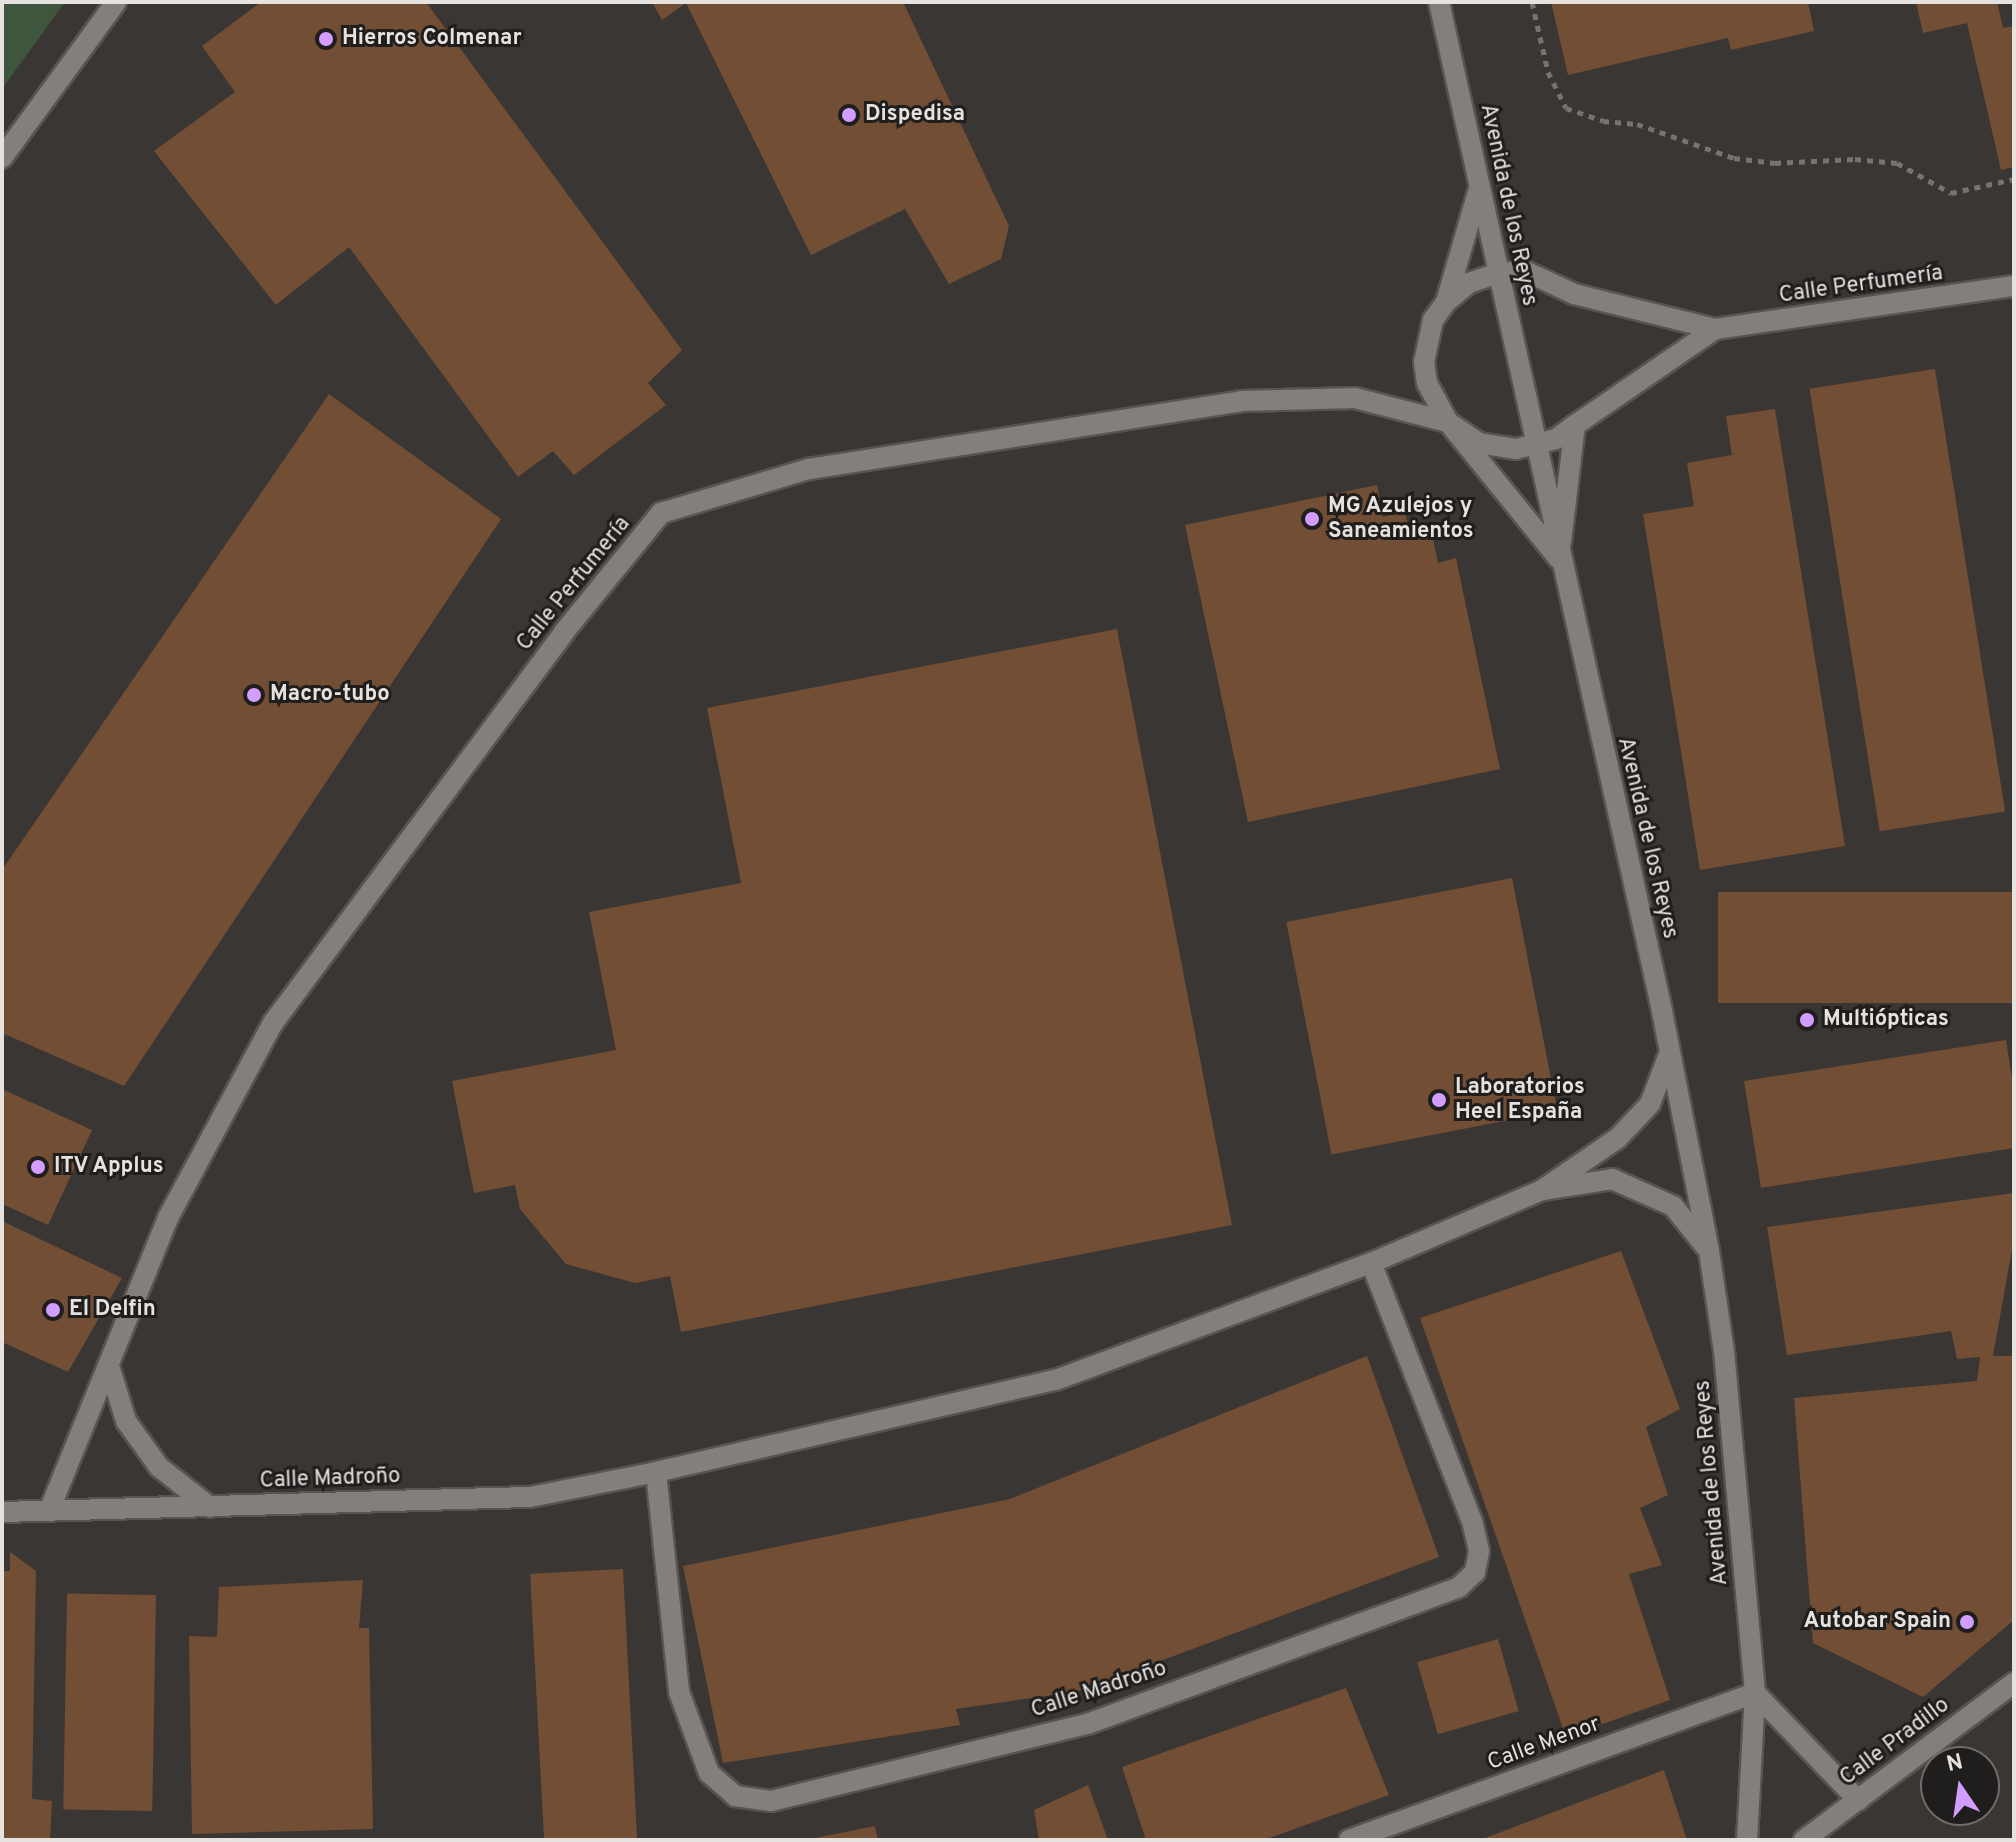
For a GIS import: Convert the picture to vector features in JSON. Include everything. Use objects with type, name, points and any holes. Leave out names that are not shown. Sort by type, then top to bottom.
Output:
[{"type":"street","points":[[2,158],[116,2]]},
{"type":"street","name":"Avenida de los Reyes","points":[[1439,2],[1669,1054],[1709,1251],[1724,1351],[1755,1693],[1747,1840]]},
{"type":"street","name":"Calle Perfumería","points":[[1446,302],[1479,188]]},
{"type":"street","name":"Calle Perfumería","points":[[1559,559],[1448,422],[1427,383],[1424,362],[1433,320],[1446,302],[1469,283],[1498,273],[1525,271],[1574,294],[1715,329],[2014,286]]},
{"type":"street","name":"Calle Perfumería","points":[[49,1511],[169,1216],[273,1023],[564,632],[661,513],[809,469],[1241,401],[1355,398],[1448,422],[1479,443],[1535,447],[1575,425],[1715,329]]},
{"type":"street","points":[[1559,559],[1575,425]]},
{"type":"street","name":"Calle Madroño","points":[[2,1512],[530,1497],[656,1472],[1056,1380],[1371,1263],[1542,1190],[1618,1138],[1650,1104],[1669,1054]]},
{"type":"street","name":"Calle Madroño","points":[[1542,1190],[1612,1179],[1673,1206],[1709,1251]]},
{"type":"street","name":"Calle Madroño","points":[[656,1472],[679,1692],[709,1773],[735,1796],[771,1801],[1090,1723],[1459,1587],[1475,1572],[1479,1551],[1473,1524],[1371,1263]]},
{"type":"street","points":[[109,1366],[126,1421],[159,1467],[210,1507]]},
{"type":"street","name":"Calle Pradillo","points":[[1804,1840],[2014,1683]]},
{"type":"street","points":[[1755,1693],[1858,1800]]},
{"type":"street","name":"Calle Menor","points":[[1349,1840],[1755,1693]]},
{"type":"path","points":[[1532,2],[1548,72],[1566,108],[1603,121],[1637,124],[1734,158],[1775,163],[1855,159],[1897,163],[1951,193],[2014,179]]},
{"type":"green space","points":[[2,2],[65,2],[2,89]]},
{"type":"building","points":[[261,2],[426,2],[682,350],[648,383],[666,405],[574,475],[553,451],[518,477],[349,247],[276,305],[154,151],[235,92],[202,46]]},
{"type":"building","name":"Dispedisa","points":[[652,2],[903,2],[1009,226],[1001,259],[949,284],[905,209],[811,255],[686,3],[662,20]]},
{"type":"building","points":[[1551,2],[1808,2],[1814,31],[1731,50],[1728,38],[1568,75]]},
{"type":"building","points":[[1916,2],[1997,2],[2003,28],[2014,26],[2014,167],[2001,170],[1967,23],[1923,33]]},
{"type":"building","points":[[1935,369],[2005,811],[1880,831],[1810,389]]},
{"type":"building","name":"Macro-tubo","points":[[329,394],[501,519],[124,1086],[2,1033],[2,870]]},
{"type":"building","points":[[1775,409],[1845,846],[1700,870],[1643,514],[1694,506],[1687,463],[1732,455],[1726,416]]},
{"type":"building","points":[[1377,485],[1383,517],[1405,512],[1411,539],[1432,534],[1438,563],[1456,558],[1500,769],[1248,822],[1185,525]]},
{"type":"building","points":[[1117,629],[1232,1225],[681,1332],[670,1276],[635,1283],[566,1264],[520,1209],[515,1185],[474,1193],[452,1081],[616,1050],[589,912],[741,883],[707,708]]},
{"type":"building","points":[[1512,878],[1557,1111],[1331,1155],[1286,922]]},
{"type":"building","points":[[1718,892],[2014,892],[2014,1003],[1718,1003]]},
{"type":"building","points":[[2006,1040],[2014,1091],[2014,1148],[1761,1188],[1744,1081]]},
{"type":"building","name":"ITV Applus","points":[[2,1089],[92,1130],[48,1225],[2,1204]]},
{"type":"building","points":[[2014,1193],[2014,1238],[1993,1356],[2014,1356],[2014,1620],[1923,1697],[1813,1643],[1794,1398],[1977,1381],[1980,1357],[1957,1359],[1951,1331],[1787,1355],[1767,1227]]},
{"type":"building","name":"El Delfin","points":[[2,1221],[122,1278],[68,1372],[2,1342]]},
{"type":"building","points":[[1621,1251],[1680,1409],[1646,1427],[1668,1495],[1640,1508],[1662,1565],[1629,1574],[1670,1700],[1566,1737],[1420,1318]]},
{"type":"building","points":[[1367,1356],[1439,1557],[1080,1691],[956,1709],[960,1725],[723,1763],[683,1566],[1010,1499]]},
{"type":"building","points":[[10,1552],[36,1571],[32,1799],[52,1801],[50,1840],[2,1840],[2,1571],[10,1571]]},
{"type":"building","points":[[623,1569],[637,1840],[544,1840],[530,1574]]},
{"type":"building","points":[[363,1580],[359,1628],[369,1628],[373,1829],[192,1834],[189,1636],[217,1637],[219,1587]]},
{"type":"building","points":[[67,1593],[156,1595],[152,1811],[63,1809]]},
{"type":"building","points":[[1498,1639],[1519,1711],[1438,1734],[1417,1662]]},
{"type":"building","points":[[1346,1688],[1389,1795],[1264,1840],[1146,1840],[1122,1767]]},
{"type":"building","points":[[1664,1770],[1687,1840],[1480,1840]]},
{"type":"building","points":[[1088,1785],[1108,1840],[1039,1840],[1034,1810]]},
{"type":"building","points":[[875,1826],[878,1840],[810,1840],[810,1839]]},
{"type":"place","name":"Hierros Colmenar","points":[[326,39]]},
{"type":"place","name":"Dispedisa","points":[[849,115]]},
{"type":"place","name":"MG Azulejos y Saneamientos","points":[[1312,519]]},
{"type":"place","name":"Macro-tubo","points":[[254,695]]},
{"type":"place","name":"Multiópticas","points":[[1807,1020]]},
{"type":"place","name":"Laboratorios Heel España","points":[[1439,1100]]},
{"type":"place","name":"ITV Applus","points":[[38,1167]]},
{"type":"place","name":"El Delfin","points":[[53,1310]]},
{"type":"place","name":"Autobar Spain","points":[[1967,1622]]}]
